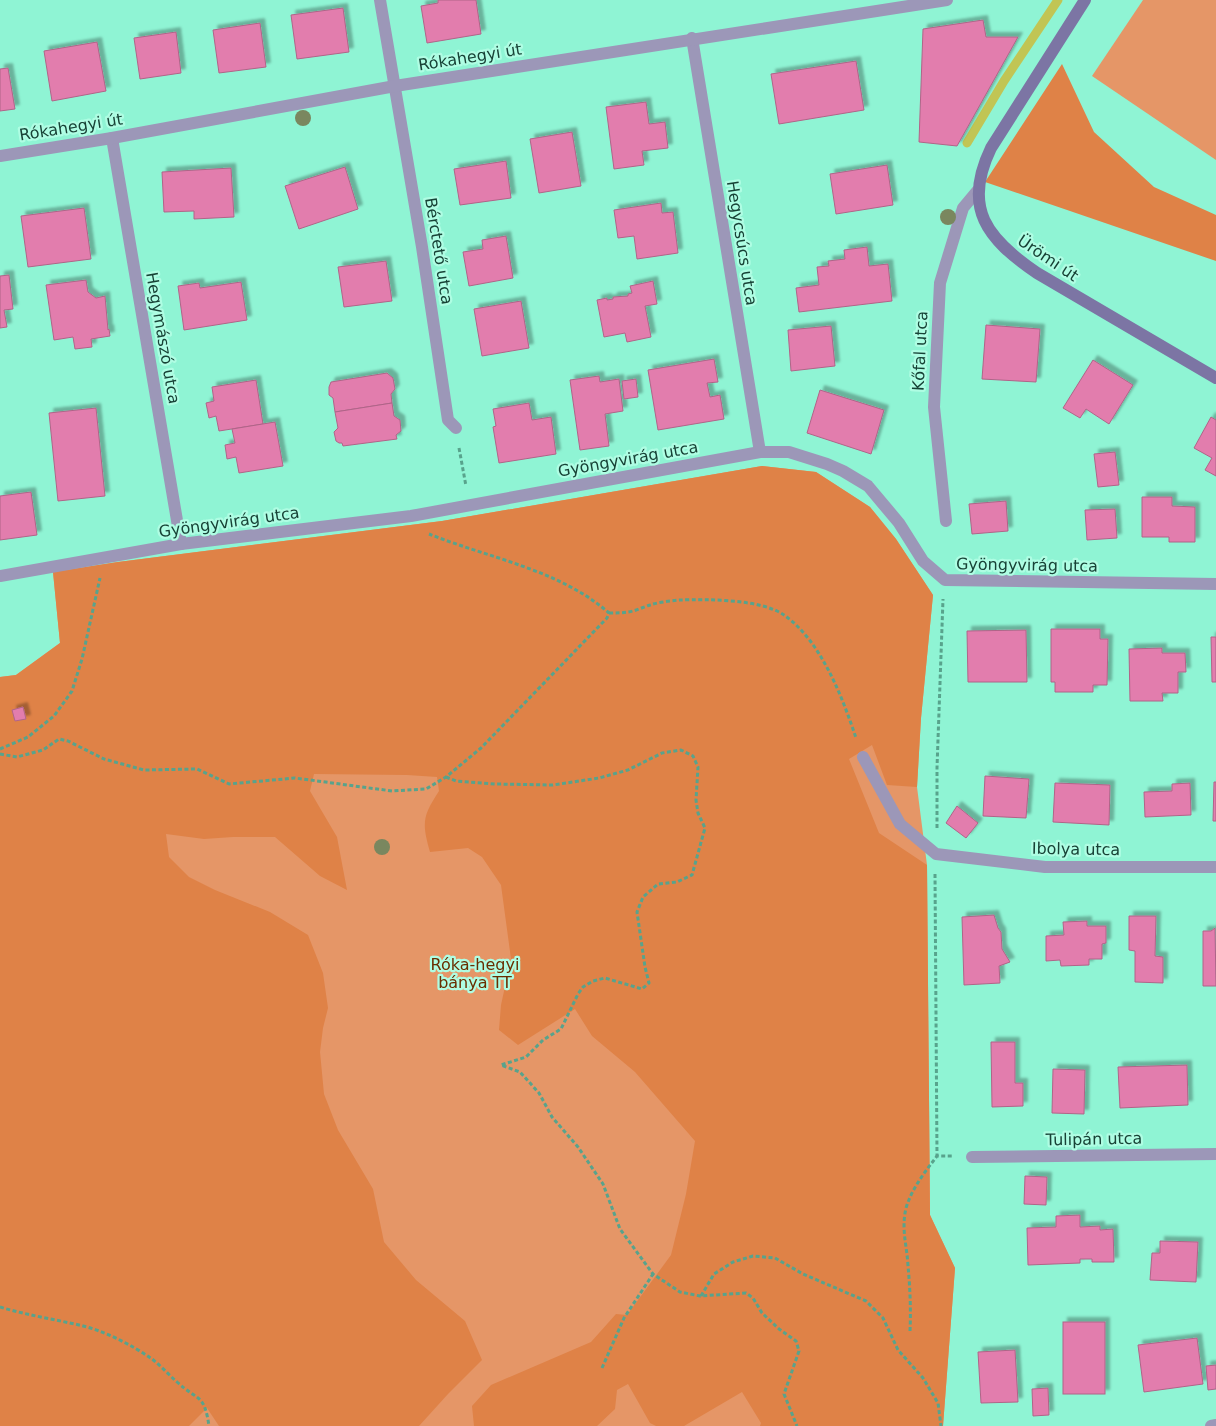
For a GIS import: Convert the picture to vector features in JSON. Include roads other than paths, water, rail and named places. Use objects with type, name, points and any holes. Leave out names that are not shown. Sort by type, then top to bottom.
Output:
[{"type":"street","name":"Bérctető utca","points":[[380,0],[422,247],[448,420],[456,428]]},
{"type":"street","name":"Rókahegyi út","points":[[0,156],[112,138],[395,86],[692,38],[947,0]]},
{"type":"street","name":"Ürömi út","points":[[1086,0],[991,148],[982,166],[978,190],[980,209],[990,230],[999,243],[1012,256],[1037,274],[1216,378]]},
{"type":"street","name":"Hegycsúcs utca","points":[[692,38],[760,452]]},
{"type":"street","name":"Hegymászó utca","points":[[112,138],[181,544]]},
{"type":"street","name":"Kőfal utca","points":[[946,521],[934,407],[940,283],[963,208],[978,190]]},
{"type":"street","name":"Gyöngyvirág utca","points":[[0,576],[181,544],[411,516],[760,452],[789,452],[827,464],[868,486],[899,523],[923,561],[945,580],[1216,584]]},
{"type":"street","name":"Ibolya utca","points":[[864,757],[900,824],[936,854],[1045,867],[1216,867]]},
{"type":"street","name":"Tulipán utca","points":[[972,1157],[1216,1154]]},
{"type":"street","points":[[1211,1426],[1216,1425]]},
{"type":"waterway","points":[[967,143],[1004,81],[1058,0]]},
{"type":"park label","name":"Róka-hegyi bánya TT","points":[[475,973]]}]
